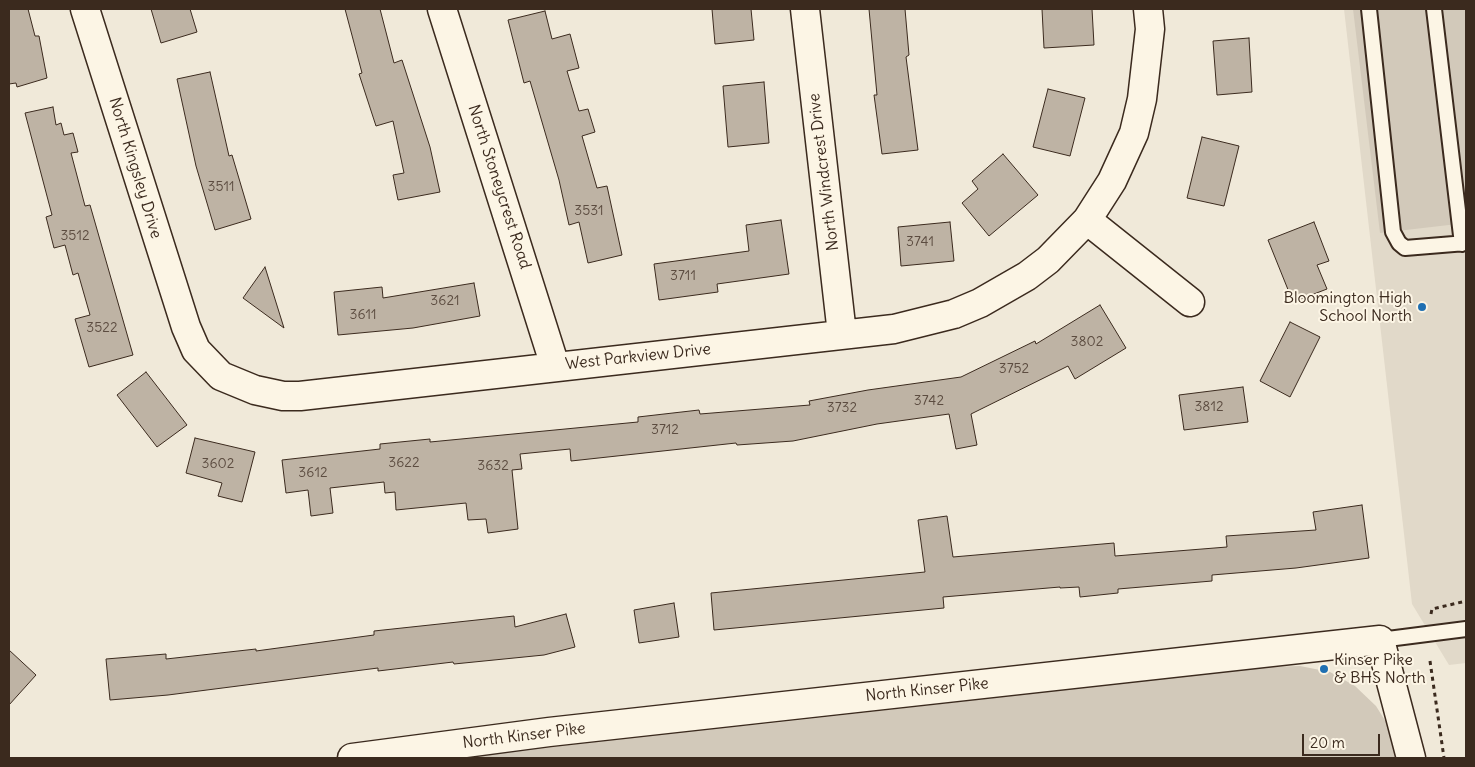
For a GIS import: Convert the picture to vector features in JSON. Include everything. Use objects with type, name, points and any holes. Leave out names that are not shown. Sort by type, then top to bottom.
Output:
[{"type":"street","name":"North Kingsley Drive","points":[[85,9],[186,328]]},
{"type":"street","name":"North Stoneycrest Road","points":[[442,9],[555,366]]},
{"type":"street","name":"North Windcrest Drive","points":[[805,9],[842,334]]},
{"type":"street","name":"West Parkview Drive","points":[[186,328],[196,350],[221,376],[268,394],[300,396],[842,334],[924,323],[954,314],[980,303],[1026,276],[1048,260],[1087,220],[1112,182],[1134,134],[1148,64],[1150,29],[1148,9]]},
{"type":"street","points":[[1087,220],[1190,302]]},
{"type":"street","points":[[1380,640],[1411,758]]},
{"type":"street","name":"North Kinser Pike","points":[[352,758],[549,732],[1380,640]]},
{"type":"lane","points":[[1369,9],[1393,232],[1399,243],[1405,248],[1464,243],[1434,9]]},
{"type":"lane","points":[[1380,640],[1466,629]]},
{"type":"path","points":[[1431,620],[1432,609],[1466,601]]},
{"type":"path","points":[[1430,661],[1444,758]]},
{"type":"shaded area","name":"Bloomington High School North","points":[[1344,9],[1466,9],[1466,663],[1449,665],[1412,604]]},
{"type":"shaded area","points":[[1353,9],[1466,9],[1466,223],[1380,233]]},
{"type":"shaded area","points":[[1300,666],[1330,672],[1355,686],[1376,706],[1389,727],[1399,758],[436,758],[609,737],[764,724],[1265,667]]},
{"type":"building","points":[[9,9],[28,9],[35,36],[39,36],[47,78],[17,87],[16,83],[9,84]]},
{"type":"building","points":[[151,9],[190,9],[197,32],[161,43]]},
{"type":"building","points":[[345,9],[380,9],[394,63],[402,60],[430,147],[440,192],[398,200],[393,175],[404,173],[393,121],[376,126],[359,74],[362,73]]},
{"type":"building","points":[[712,9],[751,9],[754,40],[715,44]]},
{"type":"building","points":[[869,9],[905,9],[909,55],[906,57],[918,150],[882,154],[874,95],[877,95]]},
{"type":"building","points":[[1042,9],[1092,9],[1094,45],[1044,48]]},
{"type":"building","points":[[545,11],[552,39],[570,34],[579,68],[567,71],[579,111],[588,109],[595,132],[582,136],[597,188],[607,186],[622,255],[588,263],[579,222],[569,225],[559,180],[530,81],[524,83],[508,20]]},
{"type":"building","points":[[1249,38],[1252,92],[1217,95],[1213,41]]},
{"type":"building","points":[[210,72],[229,156],[232,155],[251,219],[215,230],[196,166],[177,79]]},
{"type":"building","points":[[764,82],[769,143],[728,147],[723,86]]},
{"type":"building","points":[[1048,89],[1085,98],[1070,156],[1033,147]]},
{"type":"building","points":[[53,107],[56,125],[61,123],[64,135],[73,133],[78,152],[71,153],[85,206],[90,205],[133,355],[89,367],[75,319],[90,315],[78,273],[73,275],[65,245],[54,248],[46,217],[52,215],[25,113]]},
{"type":"building","points":[[1202,137],[1239,146],[1224,206],[1187,198]]},
{"type":"building","points":[[1003,154],[1038,195],[989,236],[962,203],[978,189],[972,181]]},
{"type":"building","points":[[781,220],[789,274],[717,284],[718,292],[659,300],[654,264],[749,251],[746,225]]},
{"type":"building","points":[[950,222],[954,261],[901,266],[898,227]]},
{"type":"building","points":[[1314,222],[1329,261],[1317,265],[1327,289],[1293,302],[1268,240]]},
{"type":"building","points":[[265,267],[284,328],[243,298]]},
{"type":"building","points":[[474,283],[480,316],[413,328],[338,335],[334,292],[382,287],[383,298]]},
{"type":"building","points":[[1100,305],[1126,348],[1075,379],[1068,366],[971,414],[977,445],[956,449],[949,414],[877,424],[793,441],[737,445],[736,443],[571,461],[570,449],[520,454],[522,469],[512,470],[518,529],[488,533],[486,519],[468,520],[466,503],[396,510],[395,492],[385,493],[384,482],[330,488],[333,513],[311,516],[308,490],[286,493],[282,460],[380,449],[380,444],[430,439],[430,442],[638,422],[638,417],[699,410],[700,414],[810,405],[809,401],[868,390],[961,377],[1035,341],[1036,344]]},
{"type":"building","points":[[1290,322],[1320,337],[1290,397],[1260,381]]},
{"type":"building","points":[[146,372],[187,425],[157,447],[117,395]]},
{"type":"building","points":[[1243,387],[1248,422],[1184,430],[1179,395]]},
{"type":"building","points":[[195,438],[255,452],[242,502],[218,496],[222,483],[186,473]]},
{"type":"building","points":[[1362,505],[1369,558],[1296,568],[1212,575],[1212,581],[1118,589],[1118,593],[1080,597],[1079,587],[1060,587],[943,597],[944,608],[714,630],[711,593],[925,572],[918,520],[947,516],[953,557],[1114,543],[1115,556],[1227,547],[1226,536],[1316,530],[1313,512]]},
{"type":"building","points":[[674,603],[679,637],[639,643],[634,610]]},
{"type":"building","points":[[566,614],[575,647],[544,655],[454,664],[453,662],[378,671],[378,668],[168,695],[110,700],[106,659],[166,654],[166,659],[256,649],[256,651],[374,635],[374,631],[514,616],[515,627]]},
{"type":"building","points":[[9,650],[36,675],[9,705]]},
{"type":"place","name":"Bloomington High School North","points":[[1422,307]]},
{"type":"place","name":"Kinser Pike & BHS North","points":[[1324,669]]}]
